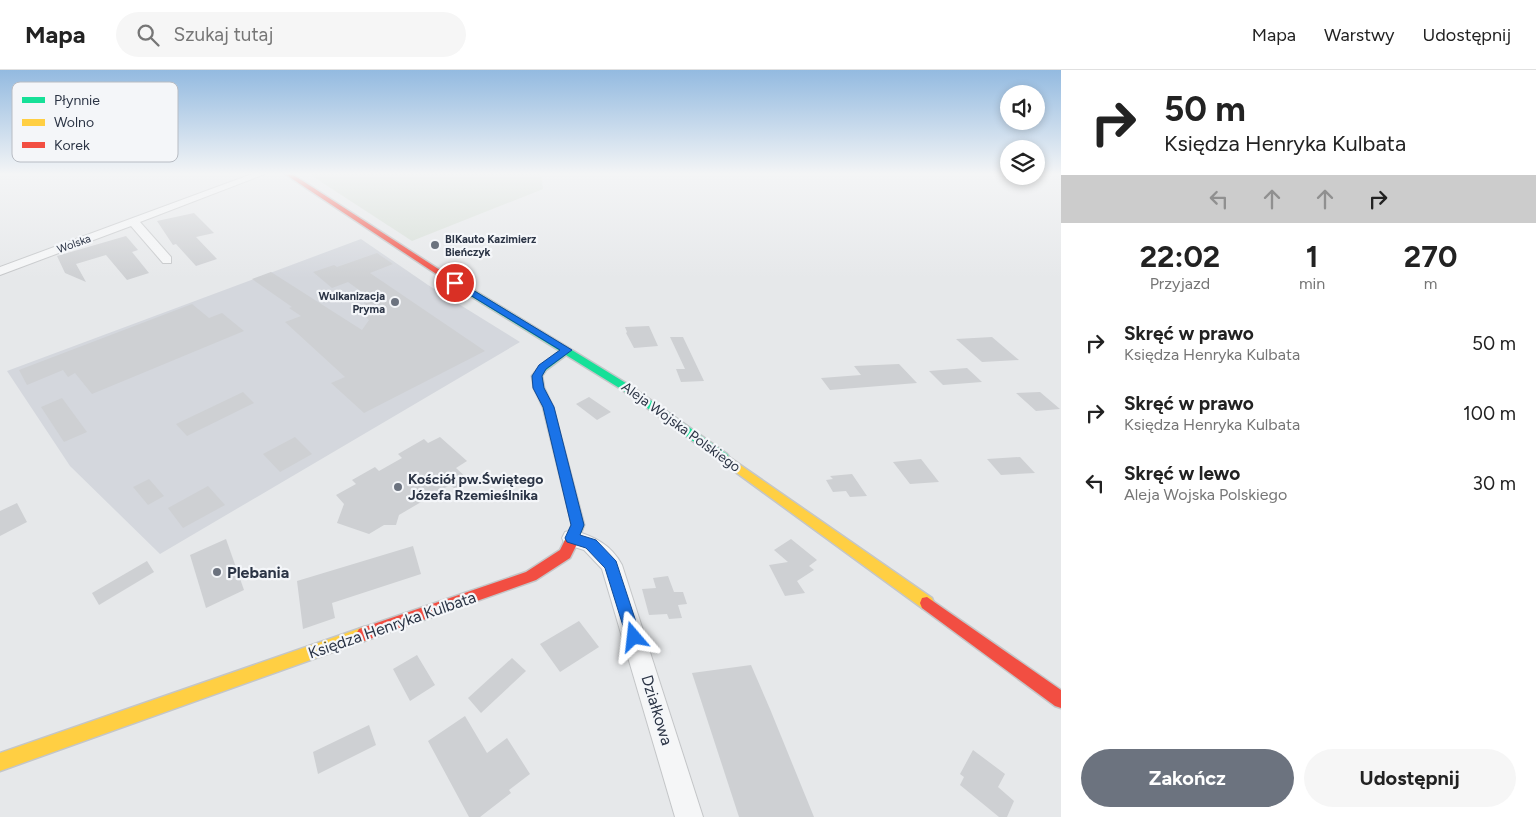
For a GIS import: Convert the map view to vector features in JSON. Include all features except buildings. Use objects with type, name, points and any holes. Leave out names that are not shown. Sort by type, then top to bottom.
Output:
[{"type":"main road","name":"Aleja Wojska Polskiego","points":[[341,209],[419,260],[625,387],[1061,700]]},
{"type":"main road","name":"Księdza Henryka Kulbata","points":[[0,762],[531,576],[565,554],[578,525],[548,407],[539,388],[537,376],[543,368],[567,350]]},
{"type":"street","name":"Wolska","points":[[0,271],[168,209]]},
{"type":"street","points":[[134,222],[167,260]]},
{"type":"street","name":"Działkowa","points":[[572,538],[591,544],[611,565],[689,817]]},
{"type":"shaded area","points":[[363,209],[493,209],[412,241]]},
{"type":"shaded area","points":[[361,239],[428,285],[520,342],[160,554],[70,466],[7,371]]},
{"type":"traffic: fast","points":[[459,285],[625,387],[723,457]]},
{"type":"traffic: fast","points":[[567,350],[543,368],[537,376],[539,388],[548,407],[578,525],[571,542]]},
{"type":"traffic: slow","points":[[723,457],[927,603]]},
{"type":"traffic: slow","points":[[0,762],[364,634]]},
{"type":"traffic: jam","points":[[342,209],[459,285]]},
{"type":"traffic: jam","points":[[364,634],[531,576],[565,554],[571,542]]},
{"type":"traffic: jam","points":[[927,603],[1061,700]]},
{"type":"place","name":"BIKauto Kazimierz Bieńczyk","points":[[435,245]]},
{"type":"place","name":"Wulkanizacja Pryma","points":[[395,302]]},
{"type":"place","name":"Kościół pw.Świętego Józefa Rzemieślnika","points":[[398,487]]},
{"type":"place","name":"Plebania","points":[[217,572]]},
{"type":"route","points":[[455,283],[567,350],[552,359],[537,376],[539,388],[548,407],[578,525],[572,538],[591,544],[602,553],[611,565],[634,637]]}]
